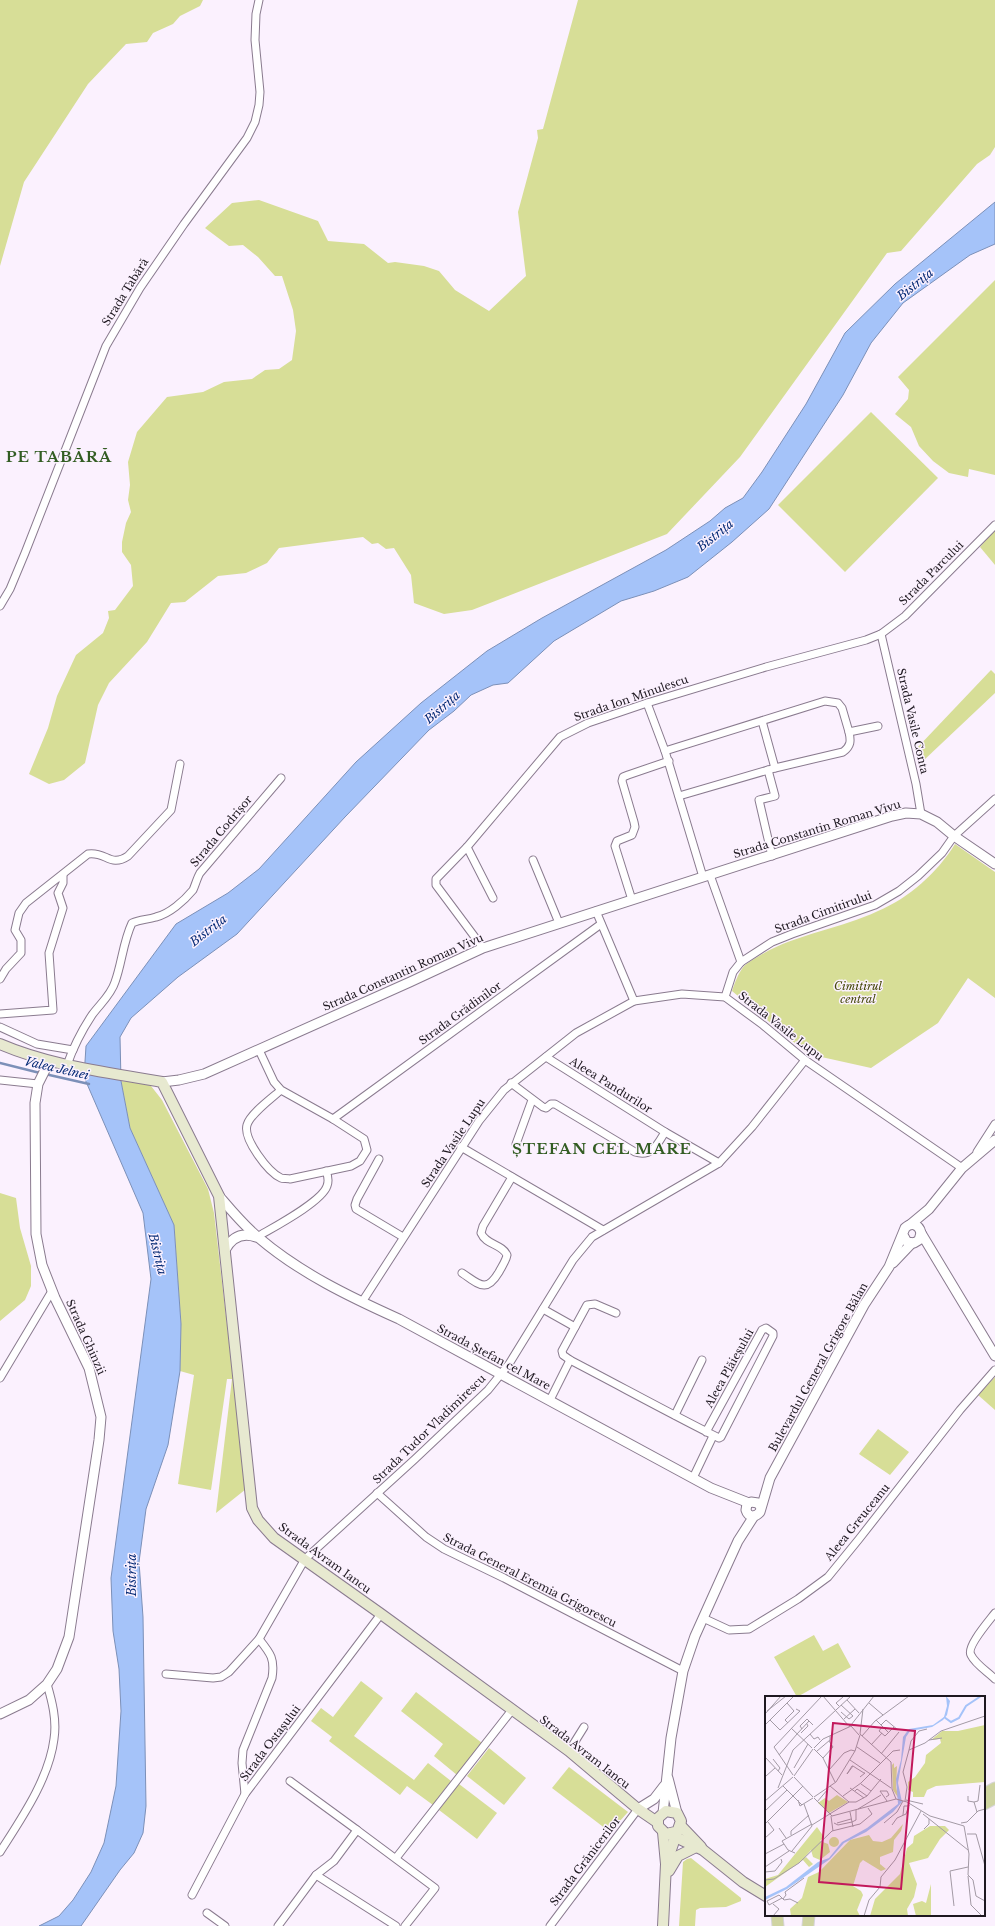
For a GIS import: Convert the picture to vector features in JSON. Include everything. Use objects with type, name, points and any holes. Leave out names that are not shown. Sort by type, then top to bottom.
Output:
[{"type":"main road","points":[[0,1044],[48,1064],[67,1065],[162,1082]]},
{"type":"main road","name":"Strada Ștefan cel Mare","points":[[162,1082],[219,1196]]},
{"type":"main road","name":"Strada Avram Iancu","points":[[219,1196],[252,1508],[258,1520],[274,1538],[382,1614],[569,1751],[639,1810],[660,1816]]},
{"type":"main road","points":[[985,1793],[995,1788]]},
{"type":"main road","points":[[985,1803],[995,1798]]},
{"type":"main road","points":[[664,1926],[666,1864],[673,1832],[681,1821],[677,1813],[670,1810],[660,1816],[660,1830],[673,1832],[700,1848],[749,1886],[765,1895]]},
{"type":"main road","points":[[666,1883],[670,1867],[674,1861],[683,1852],[700,1848]]},
{"type":"main road","points":[[749,1886],[765,1903]]},
{"type":"main road","points":[[777,1916],[778,1926]]},
{"type":"street","name":"Strada Tabără","points":[[0,606],[10,589],[25,553],[106,346],[137,293],[184,224],[247,138],[255,122],[260,105],[255,40],[256,14],[259,0]]},
{"type":"street","name":"Strada Parcului","points":[[881,634],[906,616],[995,525]]},
{"type":"street","name":"Strada Ion Minulescu","points":[[483,948],[436,885],[438,876],[467,847],[560,736],[588,723],[647,703],[766,667],[866,640],[881,634]]},
{"type":"street","name":"Strada Vasile Conta","points":[[881,634],[916,784],[921,814]]},
{"type":"street","points":[[665,751],[825,701],[838,702],[842,708],[851,741],[850,745],[843,752],[775,768],[679,796]]},
{"type":"street","points":[[647,703],[665,751],[707,876],[741,962]]},
{"type":"street","points":[[762,721],[775,768]]},
{"type":"street","points":[[849,732],[878,726]]},
{"type":"street","points":[[632,900],[615,846],[617,841],[632,834],[635,827],[622,781],[623,777],[668,761]]},
{"type":"street","points":[[0,979],[6,969],[21,953],[21,940],[15,930],[19,913],[31,899],[46,886],[63,875],[88,854],[99,853],[114,861],[122,860],[128,856],[171,810],[180,764]]},
{"type":"street","points":[[768,770],[775,796],[759,800],[772,856]]},
{"type":"street","name":"Strada Codrișor","points":[[67,1065],[73,1050],[92,1016],[113,987],[126,934],[132,922],[142,918],[154,918],[166,914],[184,898],[194,888],[195,881],[200,873],[281,778]]},
{"type":"street","name":"Strada Cimitirului","points":[[725,997],[733,972],[741,962],[772,942],[870,908],[899,891],[918,876],[942,853],[954,836],[995,799]]},
{"type":"street","name":"Strada Constantin Roman Vivu","points":[[162,1082],[179,1080],[204,1074],[483,948],[772,856],[892,816],[906,813],[921,814],[937,822],[954,836],[995,864]]},
{"type":"street","points":[[467,847],[493,898]]},
{"type":"street","points":[[533,860],[559,923]]},
{"type":"street","points":[[0,1014],[53,1010],[49,953],[62,908],[58,893],[63,883],[63,875]]},
{"type":"street","points":[[596,911],[634,1001]]},
{"type":"street","name":"Strada Grădinilor","points":[[333,1119],[601,924]]},
{"type":"street","name":"Strada Vasile Lupu","points":[[362,1302],[461,1147],[479,1121],[512,1083],[576,1033],[634,1001],[682,994],[725,997],[763,1025],[804,1060],[962,1168]]},
{"type":"street","points":[[0,1027],[37,1044],[73,1050]]},
{"type":"street","points":[[258,1050],[274,1082],[281,1090],[333,1119],[364,1139],[367,1150],[360,1161],[351,1166],[290,1179],[281,1178],[272,1171],[249,1142],[246,1133],[247,1124],[251,1117],[281,1090]]},
{"type":"street","name":"Aleea Pandurilor","points":[[546,1057],[665,1132],[719,1163]]},
{"type":"street","name":"Strada Tudor Vladimirescu","points":[[166,1674],[213,1678],[221,1677],[239,1662],[259,1639],[305,1559],[482,1396],[500,1375],[509,1364],[578,1254],[592,1237],[719,1163],[752,1127],[804,1060]]},
{"type":"street","name":"Strada Ghinzii","points":[[0,1714],[28,1700],[48,1684],[57,1669],[69,1637],[99,1440],[101,1417],[98,1398],[89,1368],[52,1291],[42,1265],[36,1234],[35,1103],[39,1082],[48,1064]]},
{"type":"street","points":[[0,1080],[39,1082]]},
{"type":"street","points":[[512,1083],[532,1100],[544,1107],[555,1104],[635,1152],[642,1154],[651,1152],[654,1150],[665,1132]]},
{"type":"street","points":[[516,1144],[532,1100]]},
{"type":"street","points":[[975,1156],[995,1124]]},
{"type":"street","points":[[937,1260],[913,1243],[907,1242],[903,1235],[904,1228],[929,1209],[962,1168],[995,1140]]},
{"type":"street","points":[[461,1147],[603,1230]]},
{"type":"street","points":[[380,1158],[357,1198],[355,1205],[356,1209],[403,1237]]},
{"type":"street","points":[[225,1250],[229,1243],[242,1235],[250,1235],[257,1238],[323,1194],[329,1180],[326,1171]]},
{"type":"street","points":[[462,1273],[482,1285],[488,1285],[493,1282],[505,1262],[506,1252],[485,1239],[481,1233],[483,1226],[512,1177]]},
{"type":"street","name":"Strada Ștefan cel Mare","points":[[219,1196],[257,1238],[296,1266],[362,1302],[399,1319],[749,1509],[758,1503],[761,1508]]},
{"type":"street","points":[[913,1243],[919,1240],[929,1209]]},
{"type":"street","points":[[911,1224],[916,1225],[921,1231],[995,1356]]},
{"type":"street","name":"Bulevardul General Grigore Bălan","points":[[660,1816],[671,1738],[683,1671],[703,1618],[738,1541],[749,1509],[769,1480],[864,1305],[889,1266],[903,1235]]},
{"type":"street","name":"Bulevardul General Grigore Bălan","points":[[889,1266],[913,1243]]},
{"type":"street","points":[[0,1378],[52,1291]]},
{"type":"street","points":[[616,1313],[596,1304],[589,1304],[584,1308],[562,1351],[563,1355],[713,1436]]},
{"type":"street","points":[[543,1309],[575,1327]]},
{"type":"street","name":"Aleea Plăieșului","points":[[693,1478],[713,1436],[719,1438],[721,1437],[773,1336],[771,1330],[766,1328],[762,1330],[706,1432]]},
{"type":"street","points":[[550,1400],[570,1360]]},
{"type":"street","points":[[675,1415],[702,1360]]},
{"type":"street","name":"Aleea Greuceanu","points":[[703,1618],[729,1630],[749,1629],[798,1599],[823,1581],[860,1539],[960,1410],[995,1370]]},
{"type":"street","name":"Bulevardul General Grigore Bălan","points":[[761,1508],[769,1480]]},
{"type":"street","name":"Strada General Eremia Grigorescu","points":[[377,1494],[426,1538],[444,1549],[510,1581],[683,1671]]},
{"type":"street","points":[[995,1613],[972,1644],[970,1651],[971,1657],[995,1680]]},
{"type":"street","name":"Strada Ostașului","points":[[192,1895],[245,1794],[382,1614]]},
{"type":"street","points":[[245,1794],[242,1763],[243,1750],[272,1678],[274,1666],[270,1654],[259,1639]]},
{"type":"street","points":[[0,1852],[35,1796],[49,1757],[54,1739],[54,1725],[53,1703],[48,1684]]},
{"type":"street","points":[[396,1858],[512,1710]]},
{"type":"street","points":[[569,1751],[584,1727]]},
{"type":"street","points":[[639,1810],[654,1799],[666,1779]]},
{"type":"street","name":"Bulevardul General Grigore Bălan","points":[[666,1779],[677,1813]]},
{"type":"street","points":[[290,1781],[435,1888],[405,1926]]},
{"type":"street","name":"Strada Grănicerilor","points":[[550,1926],[639,1810]]},
{"type":"street","points":[[278,1926],[316,1875],[334,1861],[357,1830]]},
{"type":"street","points":[[316,1875],[396,1926]]},
{"type":"street","points":[[208,1913],[225,1926]]},
{"type":"green space","points":[[0,0],[203,0],[200,6],[180,16],[173,24],[153,33],[147,42],[126,44],[88,84],[24,182],[0,266]]},
{"type":"green space","points":[[578,0],[995,0],[995,147],[990,155],[977,164],[901,251],[887,253],[740,457],[667,534],[472,610],[444,614],[414,603],[411,575],[394,548],[386,549],[378,543],[372,544],[363,537],[279,548],[267,563],[246,573],[218,576],[185,602],[171,603],[147,642],[109,683],[98,705],[85,763],[64,780],[49,784],[29,774],[48,728],[57,696],[76,655],[103,633],[109,618],[108,611],[115,610],[133,586],[131,565],[122,552],[122,542],[126,523],[131,512],[128,500],[130,485],[128,462],[137,432],[167,397],[203,392],[224,382],[252,379],[265,370],[279,369],[292,360],[296,331],[293,310],[282,276],[275,276],[258,257],[243,245],[229,246],[205,228],[232,203],[259,200],[318,221],[328,241],[364,244],[388,263],[395,262],[424,266],[439,271],[455,290],[489,311],[526,276],[518,212],[538,138],[537,130],[543,129]]},
{"type":"green space","points":[[995,280],[995,475],[969,469],[968,477],[949,473],[933,461],[919,446],[911,427],[895,414],[908,399],[909,390],[898,377]]},
{"type":"green space","points":[[871,412],[938,478],[845,572],[778,505]]},
{"type":"green space","points":[[995,530],[995,565],[980,547]]},
{"type":"green space","points":[[991,670],[995,674],[995,693],[923,761],[917,748]]},
{"type":"green space","name":"Cimitirul central","points":[[955,844],[995,872],[995,998],[968,978],[938,1023],[871,1068],[808,1054],[732,991],[744,966],[773,948],[802,937],[848,923],[889,906],[901,899],[931,875]]},
{"type":"green space","points":[[121,1081],[151,1086],[162,1100],[208,1189],[214,1213],[246,1489],[216,1513],[232,1379],[227,1379],[211,1490],[178,1484],[194,1375],[180,1371],[181,1324],[174,1225],[130,1128]]},
{"type":"green space","points":[[0,1193],[16,1198],[20,1228],[31,1266],[31,1286],[25,1300],[0,1321]]},
{"type":"green space","points":[[995,1377],[995,1410],[978,1395]]},
{"type":"green space","points":[[878,1429],[909,1452],[890,1475],[859,1454]]},
{"type":"green space","points":[[814,1635],[823,1651],[838,1643],[851,1667],[796,1696],[774,1657]]},
{"type":"green space","points":[[361,1681],[383,1698],[354,1736],[414,1780],[428,1763],[451,1781],[433,1805],[407,1786],[400,1795],[329,1741],[332,1737],[311,1721],[321,1708],[333,1717]]},
{"type":"green space","points":[[416,1692],[482,1743],[457,1775],[434,1756],[443,1744],[401,1711]]},
{"type":"green space","points":[[489,1748],[526,1778],[504,1805],[467,1776]]},
{"type":"green space","points":[[569,1767],[628,1812],[610,1832],[552,1788]]},
{"type":"green space","points":[[459,1784],[497,1813],[477,1839],[439,1810]]},
{"type":"green space","points":[[691,1858],[741,1898],[741,1901],[726,1907],[700,1908],[696,1910],[695,1926],[679,1926],[683,1862]]},
{"type":"water","name":"Bistrița","points":[[995,202],[995,244],[970,255],[903,303],[871,343],[843,395],[769,509],[732,542],[688,577],[654,591],[621,601],[554,641],[508,683],[493,685],[471,695],[454,711],[429,730],[345,817],[237,934],[178,977],[131,1018],[120,1037],[121,1081],[130,1128],[174,1225],[181,1324],[180,1371],[168,1445],[146,1509],[139,1562],[143,1617],[146,1806],[143,1833],[134,1853],[120,1870],[81,1926],[39,1926],[59,1916],[73,1900],[91,1872],[104,1843],[116,1786],[121,1711],[119,1669],[113,1631],[111,1578],[151,1279],[143,1213],[84,1077],[86,1046],[176,924],[228,893],[259,869],[356,762],[421,703],[487,651],[542,618],[666,550],[710,521],[725,508],[743,498],[762,472],[806,404],[845,333],[895,284]]},
{"type":"waterway","name":"Valea Jelnei","points":[[0,1063],[40,1073]]},
{"type":"waterway","name":"Valea Jelnei","points":[[45,1074],[89,1084]]},
{"type":"district","name":"PE TABĂRĂ","points":[[59,456]]},
{"type":"district","name":"ȘTEFAN CEL MARE","points":[[602,1148]]}]
